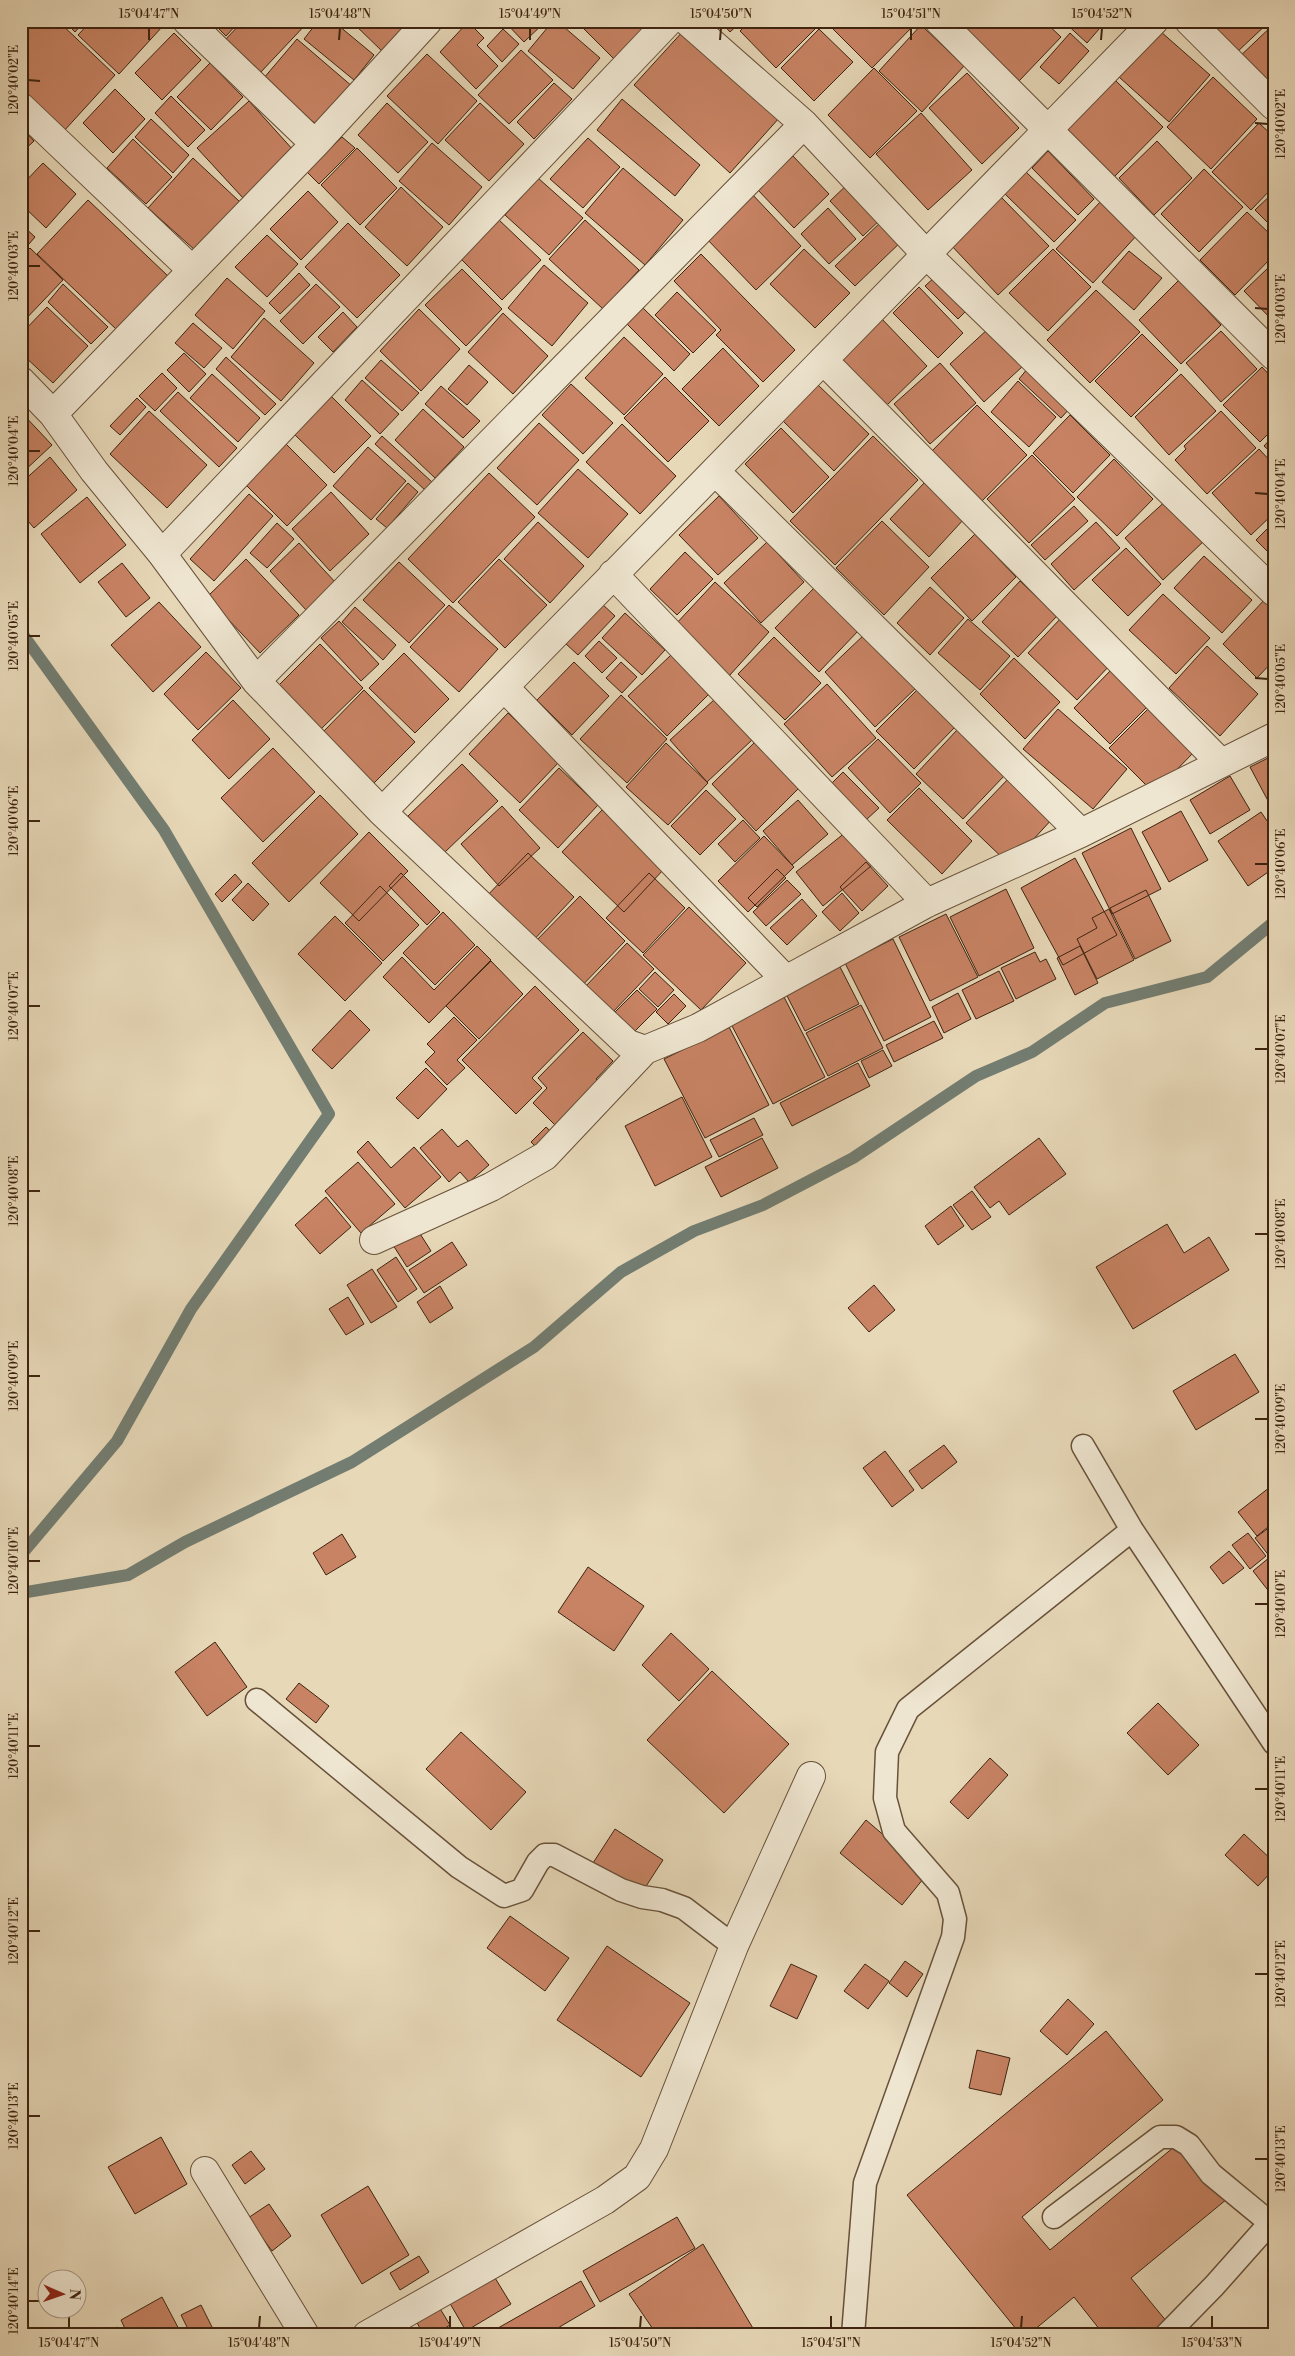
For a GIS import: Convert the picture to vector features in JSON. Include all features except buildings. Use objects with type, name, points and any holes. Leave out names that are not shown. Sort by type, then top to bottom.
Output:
[{"type":"street","points":[[187,21],[315,144]]},
{"type":"street","points":[[53,414],[315,144],[428,21]]},
{"type":"street","points":[[162,554],[668,21]]},
{"type":"street","points":[[687,21],[804,124],[926,254],[1274,592]]},
{"type":"street","points":[[939,21],[1274,356]]},
{"type":"street","points":[[382,812],[1154,21]]},
{"type":"street","points":[[1188,21],[1274,106]]},
{"type":"street","points":[[21,107],[192,269]]},
{"type":"street","points":[[256,681],[804,124]]},
{"type":"street","points":[[823,360],[1221,763]]},
{"type":"street","points":[[21,381],[53,414],[94,471],[162,554],[256,681],[382,812],[628,1044],[645,1050]]},
{"type":"street","points":[[715,471],[1081,833]]},
{"type":"street","points":[[613,574],[927,903]]},
{"type":"street","points":[[504,687],[785,980]]},
{"type":"street","points":[[374,1240],[491,1187],[545,1156],[645,1050],[698,1028],[927,903],[1081,833],[1274,737]]},
{"type":"street","points":[[367,2335],[605,2200],[637,2177],[654,2149],[734,1946],[811,1776]]},
{"type":"street","points":[[205,2171],[305,2335]]},
{"type":"lane","points":[[1084,1446],[1132,1530],[1274,1743]]},
{"type":"lane","points":[[853,2335],[865,2183],[952,1937],[954,1919],[948,1893],[894,1831],[885,1798],[887,1752],[908,1709],[1132,1530]]},
{"type":"lane","points":[[257,1700],[459,1867],[504,1896],[522,1890],[538,1862],[545,1855],[554,1855],[621,1890],[642,1897],[662,1900],[684,1908],[734,1946]]},
{"type":"lane","points":[[1054,2217],[1160,2137],[1176,2137],[1189,2145],[1216,2179],[1272,2224],[1166,2335]]},
{"type":"waterway","points":[[21,632],[164,830],[329,1114],[191,1309],[117,1441],[21,1555]]},
{"type":"waterway","points":[[21,1593],[128,1575],[185,1542],[352,1462],[534,1347],[621,1272],[694,1231],[763,1205],[853,1158],[976,1076],[1032,1052],[1105,1003],[1207,977],[1274,922]]}]
